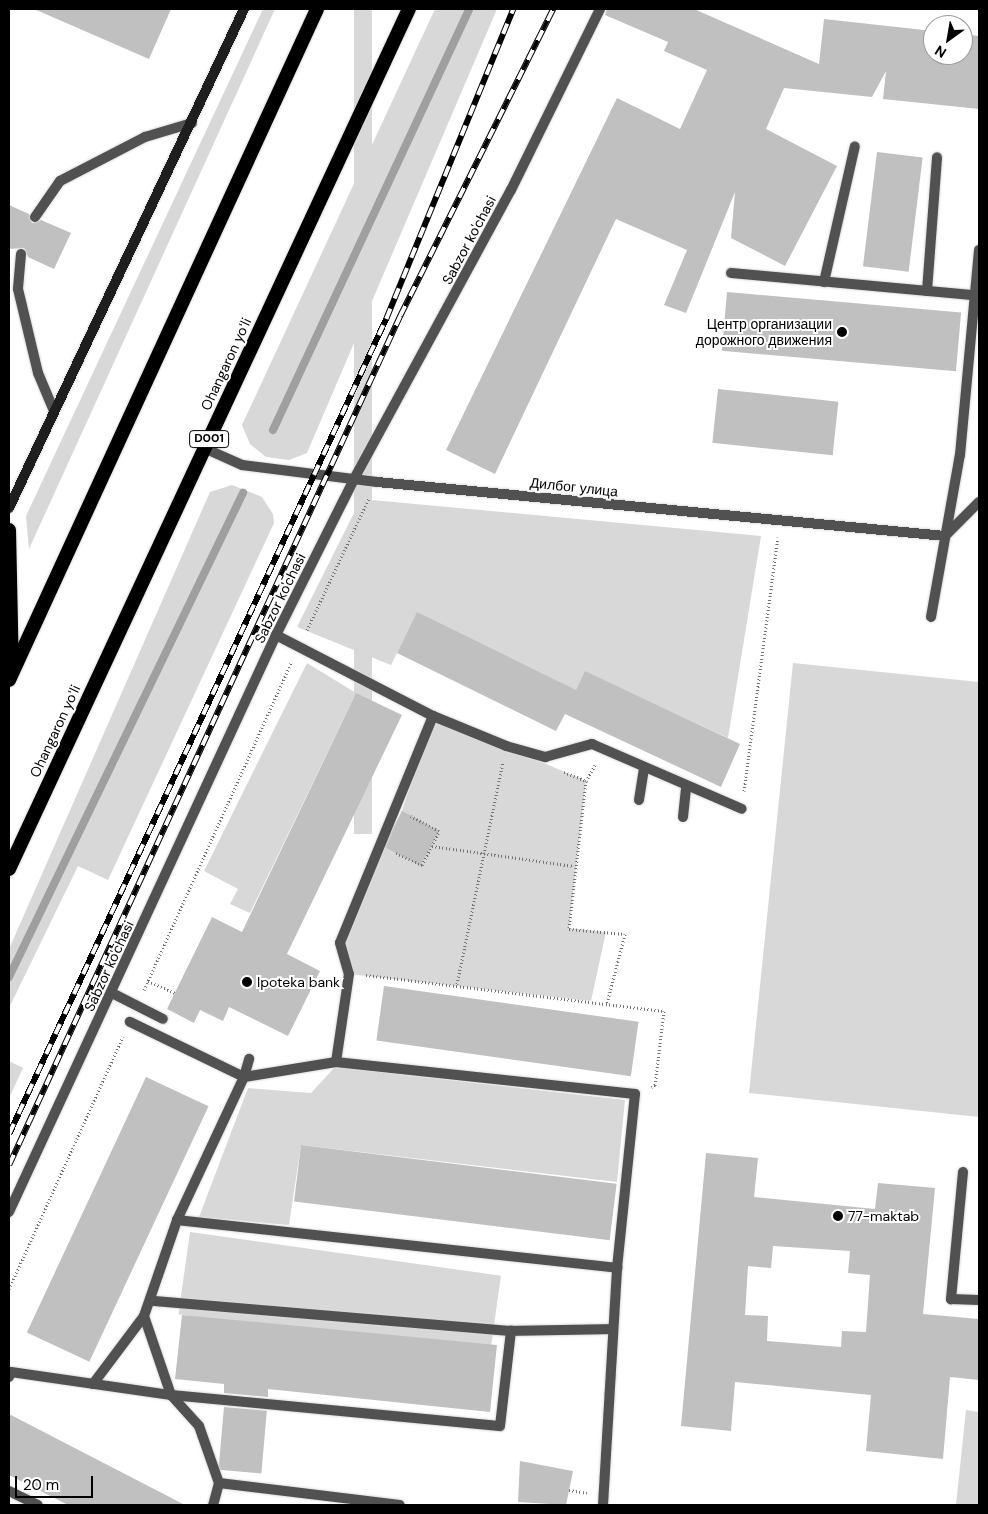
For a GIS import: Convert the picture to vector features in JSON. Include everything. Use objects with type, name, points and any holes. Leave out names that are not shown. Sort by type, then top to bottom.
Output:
[{"type":"highway","points":[[11,676],[317,9]]},
{"type":"highway","name":"Ohangaron yoʻli","points":[[9,869],[409,9]]},
{"type":"highway","points":[[9,530],[11,676]]},
{"type":"main road","points":[[9,508],[11,497],[192,123],[244,9]]},
{"type":"street","name":"Sabzor ko'chasi","points":[[9,1212],[112,994],[276,635],[354,479],[511,190],[600,9]]},
{"type":"street","points":[[35,217],[60,181],[144,137],[192,123]]},
{"type":"street","points":[[824,282],[855,146]]},
{"type":"street","points":[[926,291],[937,157]]},
{"type":"street","points":[[931,617],[960,455],[979,250]]},
{"type":"street","points":[[21,254],[18,289],[38,374],[54,411]]},
{"type":"street","points":[[731,273],[975,295]]},
{"type":"street","name":"Дилбог улица","points":[[204,448],[242,465],[377,482],[945,536]]},
{"type":"street","points":[[945,536],[979,502]]},
{"type":"street","points":[[276,635],[433,716],[506,746],[545,757],[592,744],[742,810]]},
{"type":"street","points":[[336,1062],[349,974],[340,943],[433,716]]},
{"type":"street","points":[[638,800],[644,767]]},
{"type":"street","points":[[683,817],[686,786]]},
{"type":"street","points":[[112,994],[163,1019]]},
{"type":"street","points":[[130,1022],[244,1077],[336,1062],[635,1094],[612,1329],[603,1505]]},
{"type":"street","points":[[93,1384],[144,1316],[178,1220],[244,1077],[249,1059]]},
{"type":"street","points":[[963,1172],[951,1299],[979,1300]]},
{"type":"street","points":[[178,1220],[617,1268]]},
{"type":"street","points":[[150,1301],[511,1331],[612,1329]]},
{"type":"street","points":[[144,1316],[171,1395],[199,1426],[219,1484],[213,1505]]},
{"type":"street","points":[[9,1377],[11,1372],[171,1395],[500,1426],[511,1331]]},
{"type":"street","points":[[219,1484],[400,1505]]},
{"type":"street","points":[[9,1490],[38,1505]]},
{"type":"path","points":[[137,1006],[299,646],[377,482]]},
{"type":"path","points":[[742,810],[780,521]]},
{"type":"path","points":[[458,984],[506,746]]},
{"type":"path","points":[[604,748],[586,781],[574,866],[569,929],[625,934],[607,1003]]},
{"type":"path","points":[[432,846],[574,866]]},
{"type":"path","points":[[349,974],[458,984],[664,1011],[655,1085],[635,1094]]},
{"type":"path","points":[[148,981],[175,993]]},
{"type":"path","points":[[9,1289],[130,1022]]},
{"type":"shaded area","points":[[263,9],[275,9],[29,549],[26,516]]},
{"type":"shaded area","points":[[354,9],[372,9],[372,834],[354,834]]},
{"type":"shaded area","points":[[435,9],[497,9],[307,453],[289,460],[266,457],[250,444],[242,425]]},
{"type":"shaded area","points":[[232,485],[262,497],[273,514],[274,523],[108,880],[78,866],[9,1008],[9,949],[210,492]]},
{"type":"shaded area","points":[[361,499],[761,536],[728,738],[586,672],[576,691],[417,613],[391,665],[297,627]]},
{"type":"shaded area","points":[[307,663],[356,693],[250,913],[230,904],[238,889],[204,871]]},
{"type":"shaded area","points":[[793,663],[979,682],[979,1117],[749,1093]]},
{"type":"shaded area","points":[[433,716],[586,781],[569,928],[606,932],[591,1001],[349,974],[340,943],[402,811]]},
{"type":"shaded area","points":[[9,1061],[23,1068],[9,1098]]},
{"type":"shaded area","points":[[335,1067],[625,1100],[617,1182],[301,1145],[289,1225],[199,1217],[248,1088],[311,1093]]},
{"type":"shaded area","points":[[190,1232],[501,1276],[489,1358],[178,1314]]},
{"type":"shaded area","points":[[966,1410],[979,1412],[979,1505],[956,1505]]},
{"type":"building","points":[[34,9],[171,9],[149,59]]},
{"type":"building","points":[[607,9],[694,9],[819,64],[824,19],[923,30],[923,65],[973,65],[973,35],[979,36],[979,109],[883,99],[886,71],[872,97],[784,88],[766,129],[837,166],[785,266],[731,238],[735,192],[686,313],[664,305],[687,250],[616,219],[495,474],[446,450],[617,98],[680,129],[707,70],[664,51],[668,42],[605,15]]},
{"type":"building","points":[[877,152],[923,158],[909,272],[863,266]]},
{"type":"building","points":[[9,205],[29,214],[32,223],[41,220],[71,233],[54,269],[28,257],[24,248],[9,249]]},
{"type":"building","name":"Центр организации дорожного движения","points":[[727,292],[961,312],[956,371],[722,351]]},
{"type":"building","points":[[718,389],[838,402],[833,455],[712,443]]},
{"type":"building","points":[[417,612],[576,690],[585,671],[740,744],[721,787],[565,714],[556,731],[397,653]]},
{"type":"building","points":[[356,693],[402,715],[287,954],[320,971],[288,1036],[229,1007],[223,1021],[200,1010],[194,1023],[167,1009],[212,917],[242,932]]},
{"type":"building","points":[[402,811],[439,831],[420,866],[383,846]]},
{"type":"building","points":[[384,986],[638,1022],[631,1076],[376,1040]]},
{"type":"building","points":[[146,1077],[209,1106],[89,1362],[27,1333]]},
{"type":"building","points":[[301,1145],[617,1184],[610,1240],[294,1202]]},
{"type":"building","points":[[706,1153],[758,1158],[754,1197],[875,1209],[878,1183],[935,1188],[923,1314],[979,1319],[979,1380],[950,1377],[943,1459],[866,1451],[871,1395],[735,1382],[731,1431],[681,1426]],"holes":[[[773,1246],[850,1251],[848,1273],[870,1275],[866,1332],[842,1331],[841,1347],[767,1341],[768,1316],[745,1315],[748,1266],[771,1268]]]},
{"type":"building","points":[[182,1315],[497,1345],[490,1412],[268,1389],[268,1397],[224,1393],[224,1384],[175,1379]]},
{"type":"building","points":[[224,1407],[267,1411],[261,1474],[219,1470]]},
{"type":"building","points":[[9,1414],[185,1505],[68,1505],[9,1475]]},
{"type":"building","points":[[520,1461],[573,1471],[566,1505],[518,1502]]},
{"type":"waterway","points":[[273,430],[469,9]]},
{"type":"waterway","points":[[9,977],[243,493]]},
{"type":"railway","points":[[9,1134],[386,319],[513,9]]},
{"type":"railway","points":[[9,1165],[400,316],[553,9]]},
{"type":"place","name":"Центр организации дорожного движения","points":[[842,332]]},
{"type":"place","name":"Ipoteka bank","points":[[247,982]]},
{"type":"place","name":"77-maktab","points":[[838,1216]]}]
